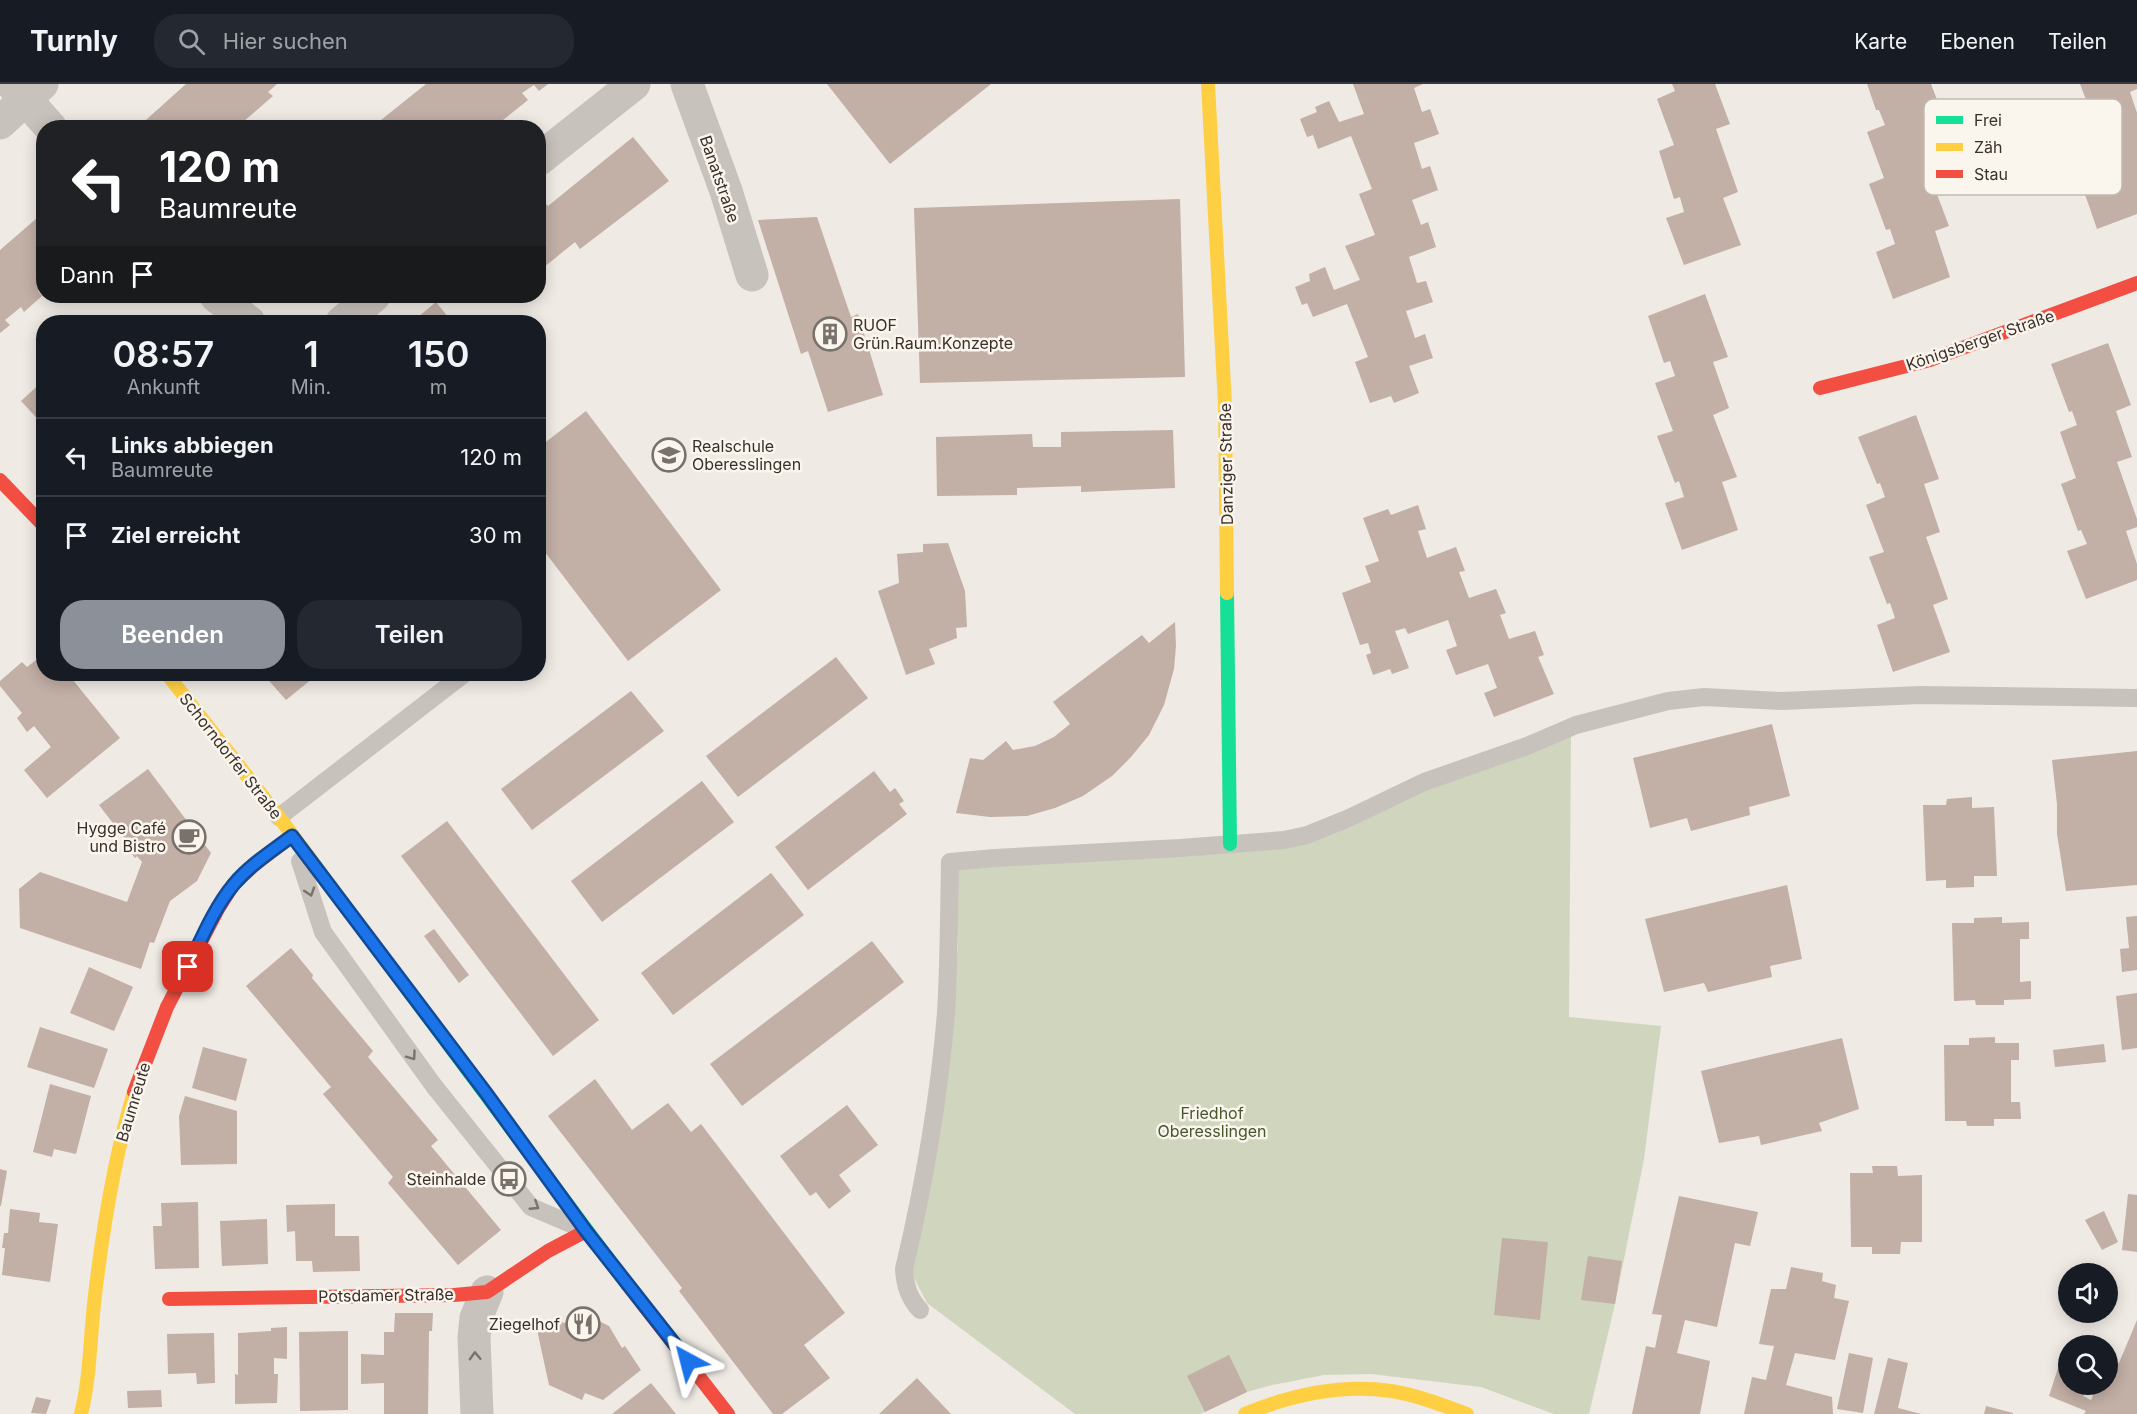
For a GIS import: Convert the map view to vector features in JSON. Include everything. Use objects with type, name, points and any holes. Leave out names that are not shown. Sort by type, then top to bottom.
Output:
[{"type":"street","points":[[546,154],[634,84]]},
{"type":"street","name":"Banatstraße","points":[[687,84],[726,191],[752,275]]},
{"type":"street","name":"Danziger Straße","points":[[1208,84],[1225,405],[1230,844]]},
{"type":"street","points":[[0,123],[27,89],[46,120]]},
{"type":"street","name":"Königsberger Straße","points":[[1820,388],[1930,360],[2137,283]]},
{"type":"street","points":[[225,303],[240,315]]},
{"type":"street","points":[[351,315],[365,303]]},
{"type":"street","points":[[0,480],[36,518]]},
{"type":"street","name":"Schorndorfer Straße","points":[[173,681],[279,817],[486,1093],[586,1231],[728,1414]]},
{"type":"street","name":"Baumreute","points":[[81,1414],[86,1395],[94,1304],[105,1223],[122,1132],[141,1071],[166,1007],[233,885],[253,866],[292,836]]},
{"type":"street","name":"Potsdamer Straße","points":[[168,1299],[454,1295],[487,1292],[548,1251],[586,1231]]},
{"type":"street","points":[[477,1414],[474,1337],[476,1318],[487,1292]]},
{"type":"street","points":[[1245,1414],[1291,1399],[1325,1392],[1365,1389],[1394,1391],[1464,1414]]},
{"type":"lane","points":[[279,817],[455,681]]},
{"type":"lane","points":[[921,1310],[911,1301],[904,1284],[904,1269],[925,1167],[942,1054],[949,949],[950,862],[1284,840],[1307,835],[1349,818],[1424,782],[1527,746],[1566,729],[1668,701],[1704,697],[1782,701],[1920,695],[2137,699]]},
{"type":"lane","points":[[292,836],[323,932],[434,1086],[531,1207],[586,1231]]},
{"type":"green space","name":"Friedhof Oberesslingen","points":[[1571,735],[1569,1017],[1661,1026],[1644,1159],[1615,1304],[1589,1414],[1554,1414],[1481,1387],[1371,1374],[1324,1375],[1268,1386],[1247,1392],[1200,1414],[1075,1414],[927,1303],[911,1272],[945,1087],[958,945],[955,867],[1304,843],[1429,786]]},
{"type":"building","points":[[186,84],[277,84],[268,92],[273,96],[245,120],[146,120]]},
{"type":"building","points":[[426,84],[548,84],[539,91],[534,85],[522,93],[528,100],[503,120],[381,120]]},
{"type":"building","points":[[827,84],[991,84],[890,164]]},
{"type":"building","points":[[1353,84],[1423,84],[1414,88],[1422,112],[1430,109],[1439,134],[1414,143],[1422,169],[1430,166],[1438,190],[1412,200],[1421,225],[1428,222],[1436,247],[1409,257],[1417,283],[1426,281],[1433,302],[1406,311],[1415,338],[1425,334],[1433,358],[1409,366],[1419,393],[1394,403],[1391,396],[1370,403],[1355,362],[1368,357],[1347,304],[1313,317],[1307,303],[1302,305],[1295,287],[1310,281],[1309,274],[1325,267],[1334,290],[1360,280],[1345,246],[1375,235],[1359,194],[1372,189],[1351,136],[1318,149],[1313,135],[1307,137],[1300,119],[1317,112],[1315,107],[1329,101],[1339,122],[1364,114]]},
{"type":"building","points":[[1672,84],[1715,84],[1730,124],[1716,129],[1738,192],[1723,198],[1741,245],[1684,265],[1666,218],[1684,212],[1680,197],[1674,199],[1659,151],[1674,145],[1657,99],[1675,91]]},
{"type":"building","points":[[1867,84],[1931,84],[1937,99],[1924,99],[1924,195],[1937,195],[1949,226],[1935,231],[1950,277],[1893,299],[1876,252],[1895,244],[1890,229],[1886,230],[1869,184],[1884,178],[1867,132],[1885,125],[1879,110],[1876,110]]},
{"type":"building","points":[[2080,84],[2137,84],[2137,89],[2130,92],[2137,113],[2137,214],[2097,229],[2085,195],[2122,195],[2122,99],[2086,99]]},
{"type":"building","points":[[633,137],[669,181],[580,249],[575,242],[546,266],[546,204],[548,206]]},
{"type":"building","points":[[1180,199],[1185,377],[920,383],[914,208]]},
{"type":"building","name":"RUOF Grün.Raum.Konzepte","points":[[817,217],[851,317],[858,314],[883,395],[828,412],[808,351],[801,354],[758,220]]},
{"type":"building","points":[[36,219],[36,301],[24,312],[21,307],[5,320],[10,325],[0,333],[0,250]]},
{"type":"building","points":[[1705,294],[1728,357],[1713,362],[1729,408],[1713,415],[1737,477],[1722,482],[1738,530],[1682,550],[1665,503],[1684,497],[1679,481],[1675,483],[1657,436],[1673,431],[1655,383],[1675,376],[1670,361],[1664,363],[1648,316]]},
{"type":"building","points":[[437,303],[446,315],[420,315]]},
{"type":"building","points":[[2108,343],[2131,405],[2116,411],[2132,457],[2117,462],[2137,519],[2137,527],[2126,531],[2137,564],[2137,580],[2086,599],[2067,551],[2087,544],[2081,530],[2078,531],[2061,484],[2076,478],[2060,432],[2077,425],[2072,411],[2069,412],[2051,364]]},
{"type":"building","points":[[36,387],[36,417],[21,401]]},
{"type":"building","points":[[586,411],[721,590],[628,661],[546,553],[546,442]]},
{"type":"building","points":[[1916,415],[1939,479],[1924,484],[1940,532],[1926,537],[1948,599],[1933,605],[1950,652],[1893,672],[1877,625],[1895,618],[1890,603],[1887,604],[1869,557],[1884,552],[1866,505],[1885,497],[1880,483],[1877,484],[1858,437]]},
{"type":"building","points":[[1173,430],[1175,488],[1081,492],[1081,486],[1017,488],[1017,495],[937,496],[936,437],[1032,434],[1033,447],[1061,447],[1061,432]]},
{"type":"building","points":[[1418,505],[1426,529],[1418,531],[1427,558],[1456,547],[1465,571],[1459,572],[1469,598],[1496,589],[1506,613],[1500,615],[1509,639],[1535,631],[1544,655],[1538,657],[1554,694],[1494,717],[1484,693],[1497,688],[1488,664],[1456,675],[1446,650],[1457,646],[1448,620],[1408,634],[1405,628],[1395,631],[1409,668],[1392,674],[1390,669],[1373,675],[1366,655],[1371,653],[1368,643],[1360,645],[1342,593],[1371,582],[1365,566],[1379,561],[1363,518],[1388,509],[1391,515]]},
{"type":"building","points":[[948,543],[965,591],[967,627],[956,628],[957,638],[929,649],[935,664],[906,675],[878,591],[899,583],[897,554],[923,552],[923,544]]},
{"type":"building","points":[[1175,622],[1174,669],[1164,705],[1149,735],[1112,776],[1083,796],[1055,808],[1027,816],[990,817],[956,813],[970,758],[983,760],[1006,741],[1013,750],[1035,746],[1054,737],[1070,724],[1053,702],[1142,635],[1149,643]]},
{"type":"building","points":[[836,657],[868,698],[738,797],[706,756]]},
{"type":"building","points":[[36,660],[36,681],[74,681],[120,738],[47,798],[24,770],[51,747],[34,726],[27,732],[17,718],[22,713],[0,686],[0,681],[22,662],[27,667]]},
{"type":"building","points":[[269,681],[309,681],[286,700]]},
{"type":"building","points":[[631,691],[664,731],[532,830],[501,789]]},
{"type":"building","points":[[1772,724],[1790,796],[1749,807],[1750,815],[1691,831],[1687,818],[1650,828],[1633,758]]},
{"type":"building","points":[[2137,751],[2137,885],[2066,891],[2057,834],[2057,804],[2052,760]]},
{"type":"building","points":[[148,769],[211,853],[197,881],[170,901],[154,943],[150,942],[141,969],[20,928],[19,889],[40,872],[127,902],[142,862],[137,856],[135,858],[126,846],[129,844],[99,805]]},
{"type":"building","points":[[874,771],[890,792],[895,788],[904,801],[899,804],[907,814],[808,890],[775,847]]},
{"type":"building","points":[[702,781],[734,822],[602,922],[571,881]]},
{"type":"building","points":[[1972,797],[1972,808],[1994,807],[1997,876],[1974,876],[1974,887],[1946,888],[1946,880],[1926,881],[1923,805],[1946,805],[1947,799]]},
{"type":"building","points":[[447,821],[599,1020],[553,1056],[401,856]]},
{"type":"building","points":[[771,873],[804,915],[673,1015],[641,973]]},
{"type":"building","points":[[1787,885],[1802,959],[1770,966],[1772,977],[1708,992],[1704,983],[1664,992],[1645,919]]},
{"type":"building","points":[[2137,916],[2137,970],[2122,972],[2120,949],[2129,948],[2126,917]]},
{"type":"building","points":[[2002,917],[2002,923],[2029,922],[2029,939],[2020,939],[2020,982],[2031,981],[2031,999],[2004,1000],[2004,1005],[1976,1005],[1975,1000],[1954,1001],[1952,923],[1974,923],[1974,918]]},
{"type":"building","points":[[434,929],[469,975],[459,983],[424,936]]},
{"type":"building","points":[[872,941],[904,982],[742,1106],[710,1064]]},
{"type":"building","points":[[291,948],[313,975],[312,978],[373,1051],[368,1057],[438,1140],[431,1146],[501,1230],[458,1265],[388,1183],[393,1177],[323,1094],[331,1087],[246,986]]},
{"type":"building","points":[[89,967],[133,987],[114,1031],[70,1013]]},
{"type":"building","points":[[2137,993],[2137,1048],[2122,1050],[2116,996]]},
{"type":"building","points":[[40,1027],[108,1049],[94,1088],[27,1067]]},
{"type":"building","points":[[1995,1037],[1995,1043],[2019,1043],[2019,1060],[2011,1060],[2011,1102],[2020,1102],[2021,1119],[1994,1119],[1994,1126],[1967,1126],[1966,1121],[1945,1121],[1944,1045],[1969,1045],[1969,1038]]},
{"type":"building","points":[[1842,1038],[1859,1109],[1819,1123],[1822,1131],[1761,1145],[1759,1136],[1719,1143],[1701,1071]]},
{"type":"building","points":[[2104,1044],[2106,1062],[2055,1067],[2053,1050]]},
{"type":"building","points":[[203,1047],[247,1059],[236,1101],[192,1088]]},
{"type":"building","points":[[595,1079],[632,1130],[668,1103],[691,1132],[701,1124],[845,1313],[804,1345],[830,1378],[782,1414],[773,1414],[679,1291],[682,1288],[548,1116]]},
{"type":"building","points":[[50,1084],[91,1096],[76,1154],[54,1149],[52,1157],[33,1152]]},
{"type":"building","points":[[185,1096],[237,1111],[237,1164],[181,1165],[179,1116]]},
{"type":"building","points":[[847,1105],[878,1145],[839,1175],[851,1191],[829,1209],[816,1192],[810,1196],[780,1156]]},
{"type":"building","points":[[1872,1166],[1897,1166],[1898,1176],[1922,1175],[1922,1242],[1901,1242],[1900,1254],[1872,1254],[1872,1247],[1851,1247],[1850,1173],[1873,1173]]},
{"type":"building","points":[[0,1169],[7,1171],[1,1206],[0,1206]]},
{"type":"building","points":[[2128,1194],[2137,1195],[2137,1252],[2122,1250]]},
{"type":"building","points":[[1679,1196],[1758,1212],[1750,1246],[1735,1243],[1717,1327],[1685,1320],[1677,1353],[1710,1361],[1700,1414],[1632,1414],[1646,1346],[1655,1348],[1662,1315],[1652,1314]]},
{"type":"building","points":[[198,1202],[199,1268],[155,1269],[153,1226],[162,1226],[161,1203]]},
{"type":"building","points":[[335,1204],[335,1236],[359,1236],[360,1271],[313,1272],[312,1261],[296,1261],[295,1231],[287,1232],[286,1205]]},
{"type":"building","points":[[10,1209],[40,1213],[39,1222],[58,1224],[50,1282],[2,1275],[5,1248],[2,1248],[4,1233],[8,1233]]},
{"type":"building","points":[[2104,1211],[2118,1242],[2102,1250],[2085,1220]]},
{"type":"building","points":[[267,1219],[268,1264],[222,1266],[220,1221]]},
{"type":"building","points":[[1502,1238],[1548,1242],[1540,1320],[1494,1315]]},
{"type":"building","points":[[1588,1256],[1622,1261],[1615,1304],[1581,1300]]},
{"type":"building","points":[[1791,1267],[1823,1273],[1822,1281],[1836,1285],[1834,1298],[1849,1301],[1835,1360],[1795,1353],[1786,1385],[1832,1397],[1833,1414],[1744,1414],[1752,1377],[1766,1380],[1774,1346],[1759,1344],[1771,1289],[1786,1289]]},
{"type":"building","points":[[395,1313],[433,1313],[432,1331],[429,1331],[428,1414],[384,1414],[384,1383],[361,1384],[361,1354],[384,1355],[384,1332],[394,1332]]},
{"type":"building","points":[[591,1317],[609,1326],[622,1348],[625,1346],[641,1370],[603,1400],[585,1393],[582,1400],[549,1385],[536,1325],[562,1321],[563,1323]]},
{"type":"building","points":[[2137,1320],[2137,1414],[2084,1414],[2086,1411],[2049,1396],[2058,1368],[2058,1395],[2083,1395],[2091,1400],[2093,1395],[2118,1395],[2119,1363]]},
{"type":"building","points":[[287,1327],[287,1359],[274,1358],[274,1374],[278,1374],[277,1403],[235,1404],[238,1333],[271,1331],[271,1328]]},
{"type":"building","points":[[348,1331],[348,1410],[300,1411],[299,1332]]},
{"type":"building","points":[[214,1333],[215,1383],[197,1384],[196,1373],[168,1374],[167,1334]]},
{"type":"building","points":[[1849,1353],[1873,1358],[1863,1413],[1837,1409]]},
{"type":"building","points":[[1229,1355],[1247,1392],[1205,1412],[1187,1376]]},
{"type":"building","points":[[1888,1358],[1908,1363],[1898,1408],[1921,1414],[1874,1414]]},
{"type":"building","points":[[917,1378],[951,1414],[879,1414]]},
{"type":"building","points":[[651,1383],[676,1414],[612,1414]]},
{"type":"building","points":[[161,1390],[162,1407],[128,1408],[127,1391]]},
{"type":"building","points":[[36,1397],[51,1400],[46,1414],[31,1413]]},
{"type":"building","points":[[1986,1406],[2013,1413],[2013,1414],[1984,1414]]},
{"type":"traffic: fast","points":[[1227,593],[1230,844]]},
{"type":"traffic: fast","points":[[378,950],[627,1284]]},
{"type":"traffic: slow","points":[[1208,84],[1225,405],[1227,593]]},
{"type":"traffic: slow","points":[[172,681],[279,817],[378,950]]},
{"type":"traffic: slow","points":[[81,1414],[88,1373],[94,1304],[105,1224],[114,1171],[134,1092]]},
{"type":"traffic: slow","points":[[1245,1414],[1280,1401],[1316,1393],[1354,1389],[1401,1393],[1467,1414]]},
{"type":"traffic: jam","points":[[1820,388],[1930,360],[2137,283]]},
{"type":"traffic: jam","points":[[0,480],[36,518]]},
{"type":"traffic: jam","points":[[134,1092],[167,1007],[218,909],[233,885],[253,866],[292,836]]},
{"type":"traffic: jam","points":[[169,1299],[454,1295],[487,1292],[548,1251],[586,1231]]},
{"type":"traffic: jam","points":[[627,1284],[728,1414]]},
{"type":"place","name":"RUOF Grün.Raum.Konzepte","points":[[830,334]]},
{"type":"place","name":"Realschule Oberesslingen","points":[[669,455]]},
{"type":"place","name":"Hygge Café und Bistro","points":[[189,837]]},
{"type":"place","name":"Steinhalde","points":[[509,1179]]},
{"type":"place","name":"Ziegelhof","points":[[583,1324]]},
{"type":"route","points":[[188,967],[233,885],[253,866],[292,836],[486,1093],[586,1231],[688,1361]]}]
